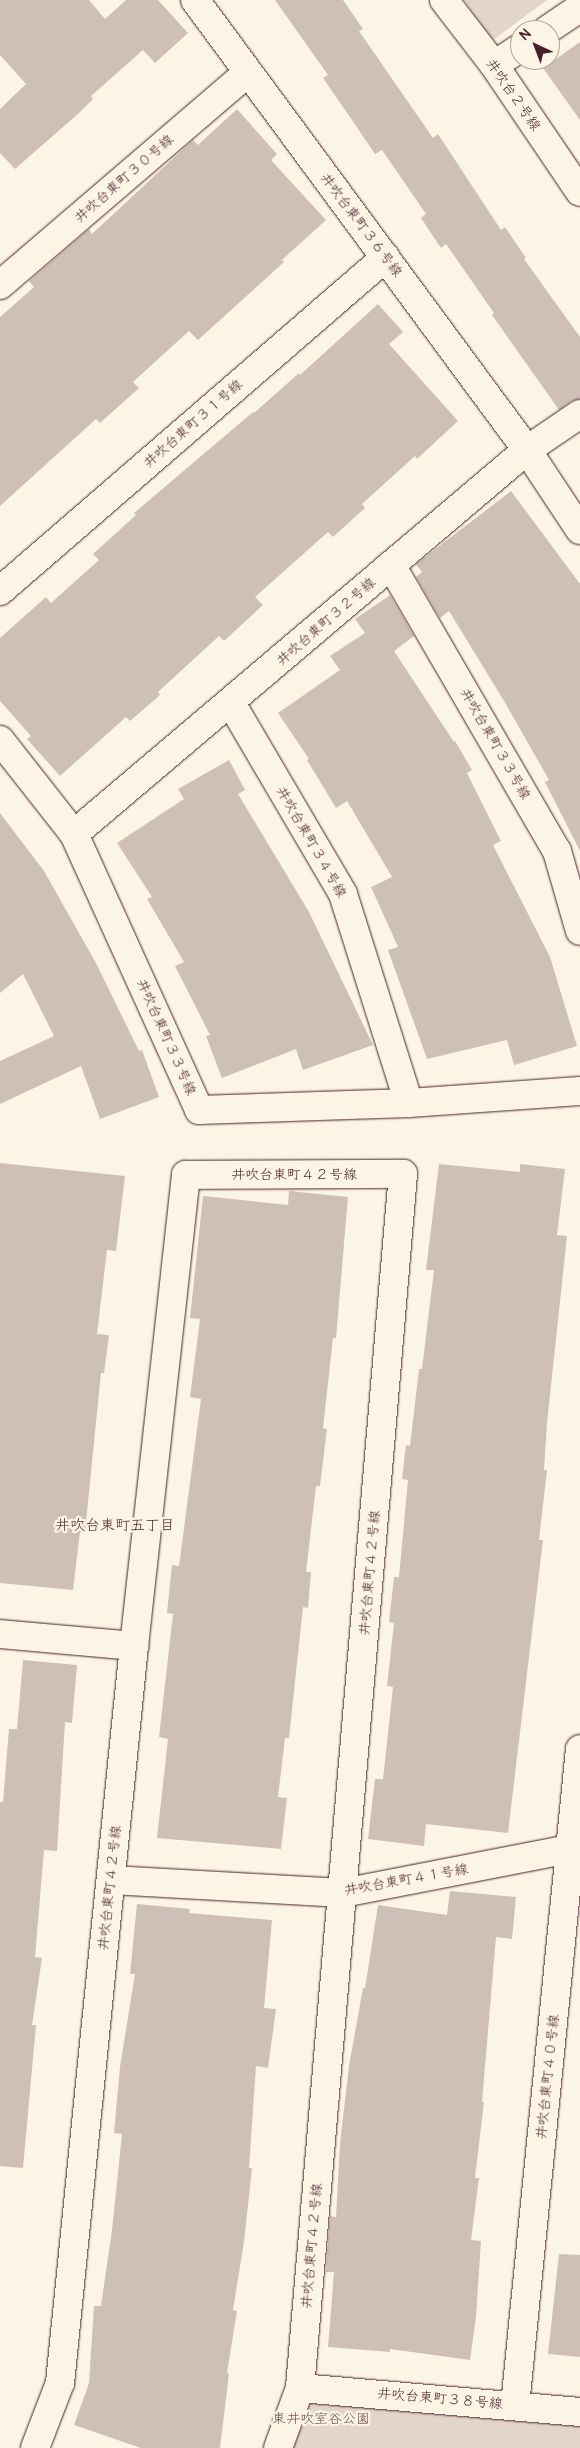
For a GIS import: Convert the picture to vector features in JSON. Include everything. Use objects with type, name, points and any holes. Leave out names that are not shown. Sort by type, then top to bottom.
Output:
[{"type":"street","name":"井吹台東町３６号線","points":[[195,0],[527,450]]},
{"type":"street","name":"井吹台２号線","points":[[444,0],[494,65],[580,192]]},
{"type":"street","points":[[560,21],[580,8]]},
{"type":"street","points":[[494,65],[510,55]]},
{"type":"street","name":"井吹台東町３０号線","points":[[0,286],[247,73]]},
{"type":"street","name":"井吹台東町３１号線","points":[[0,591],[386,257]]},
{"type":"street","name":"井吹台東町３２号線","points":[[74,834],[231,703],[527,450],[580,414]]},
{"type":"street","points":[[527,450],[580,530]]},
{"type":"street","name":"井吹台東町３３号線","points":[[391,566],[557,851],[580,930]]},
{"type":"street","name":"井吹台東町３４号線","points":[[231,703],[343,894],[408,1104]]},
{"type":"street","name":"井吹台東町３３号線","points":[[0,740],[74,834],[199,1110],[408,1104],[580,1091]]},
{"type":"street","name":"井吹台東町４２号線","points":[[35,2448],[60,2384],[134,1646],[186,1175],[403,1174],[300,2388],[278,2448]]},
{"type":"street","points":[[0,1634],[134,1646]]},
{"type":"street","name":"井吹台東町４０号線","points":[[515,2406],[575,1848],[580,1749]]},
{"type":"street","name":"井吹台東町４１号線","points":[[110,1880],[343,1893],[575,1848]]},
{"type":"street","name":"井吹台東町３８号線","points":[[300,2388],[580,2412]]},
{"type":"green space","points":[[464,0],[547,0],[520,20],[510,20],[510,27],[493,40]]},
{"type":"green space","name":"東井吹室谷公園","points":[[300,2388],[580,2412],[580,2448],[278,2448]]},
{"type":"building","points":[[0,0],[89,0],[105,19],[126,0],[158,0],[188,33],[155,63],[143,50],[91,96],[93,99],[79,113],[15,169],[0,153],[0,109],[26,84],[0,55]]},
{"type":"building","points":[[275,0],[343,0],[363,29],[359,31],[433,138],[438,134],[501,230],[505,227],[526,258],[524,259],[580,337],[580,399],[571,401],[559,410],[492,315],[494,313],[446,244],[441,248],[421,218],[426,214],[382,150],[375,154],[323,78],[328,75]]},
{"type":"building","points":[[580,42],[580,120],[544,70],[560,70],[560,56]]},
{"type":"building","points":[[237,109],[277,154],[271,160],[326,220],[282,260],[284,262],[198,340],[189,331],[133,382],[139,388],[100,423],[96,419],[0,506],[0,317],[34,287],[29,281],[89,229],[92,234],[193,140],[198,145]]},
{"type":"building","points":[[378,304],[403,332],[389,344],[458,421],[417,459],[415,456],[362,504],[365,508],[333,537],[328,532],[255,597],[263,605],[224,641],[219,636],[158,692],[160,695],[130,721],[126,717],[60,776],[27,739],[31,736],[0,701],[0,638],[46,597],[51,603],[99,560],[93,554],[136,515],[134,513],[299,373],[300,375]]},
{"type":"building","points":[[511,491],[580,584],[580,851],[545,782],[549,780],[504,701],[449,611],[440,618],[416,577],[422,572],[416,564]]},
{"type":"building","points":[[390,595],[414,636],[394,651],[455,741],[472,770],[467,773],[501,841],[493,845],[550,957],[577,1046],[514,1065],[507,1040],[427,1059],[388,950],[398,947],[371,887],[392,877],[347,801],[336,808],[307,760],[309,759],[278,713],[340,670],[330,656],[365,633],[355,619]]},
{"type":"building","points":[[229,760],[245,790],[238,794],[309,912],[373,1045],[303,1070],[296,1049],[222,1078],[206,1036],[210,1035],[175,966],[184,962],[147,899],[152,897],[117,843],[184,799],[178,789]]},
{"type":"building","points":[[0,813],[44,871],[96,963],[139,1051],[142,1050],[159,1097],[100,1119],[81,1066],[0,1104],[0,1061],[54,1036],[23,974],[0,993]]},
{"type":"building","points":[[0,1163],[125,1176],[116,1251],[107,1250],[97,1334],[109,1335],[104,1373],[101,1373],[85,1532],[80,1532],[73,1590],[0,1583]]},
{"type":"building","points":[[439,1164],[520,1172],[520,1164],[565,1169],[557,1235],[567,1236],[547,1423],[544,1470],[547,1470],[539,1540],[543,1540],[508,1833],[426,1824],[424,1846],[368,1839],[375,1779],[383,1779],[393,1687],[387,1686],[394,1623],[389,1622],[394,1577],[399,1577],[408,1480],[402,1479],[406,1445],[410,1446],[434,1270],[426,1270]]},
{"type":"building","points":[[289,1191],[348,1197],[336,1338],[333,1338],[323,1428],[327,1429],[320,1486],[316,1486],[306,1572],[311,1572],[308,1608],[303,1607],[289,1738],[285,1738],[278,1797],[287,1798],[281,1849],[157,1838],[168,1739],[159,1737],[173,1614],[167,1613],[172,1565],[179,1566],[201,1399],[190,1397],[200,1319],[190,1318],[203,1196],[288,1205]]},
{"type":"building","points":[[23,1660],[77,1665],[72,1723],[65,1722],[57,1851],[44,1850],[35,1957],[42,1958],[32,2025],[36,2025],[23,2168],[0,2166],[0,1802],[3,1802],[9,1729],[17,1729]]},
{"type":"building","points":[[450,1891],[516,1897],[512,1939],[496,1937],[482,2102],[484,2102],[475,2178],[479,2178],[471,2240],[481,2241],[476,2317],[470,2360],[390,2349],[390,2352],[328,2347],[334,2272],[326,2272],[330,2216],[336,2217],[340,2143],[349,2066],[363,1988],[365,1988],[378,1905],[447,1915]]},
{"type":"building","points":[[137,1904],[190,1909],[189,1913],[272,1920],[264,2008],[276,2009],[268,2068],[256,2066],[249,2168],[252,2168],[244,2242],[233,2310],[237,2311],[227,2373],[229,2374],[220,2448],[141,2448],[74,2425],[89,2383],[94,2306],[101,2306],[112,2230],[122,2134],[114,2133],[120,2067],[135,1974],[130,1974]]},
{"type":"building","points":[[559,2254],[580,2255],[580,2357],[548,2354]]},
{"type":"district","name":"井吹台東町五丁目","points":[[115,1526]]}]
